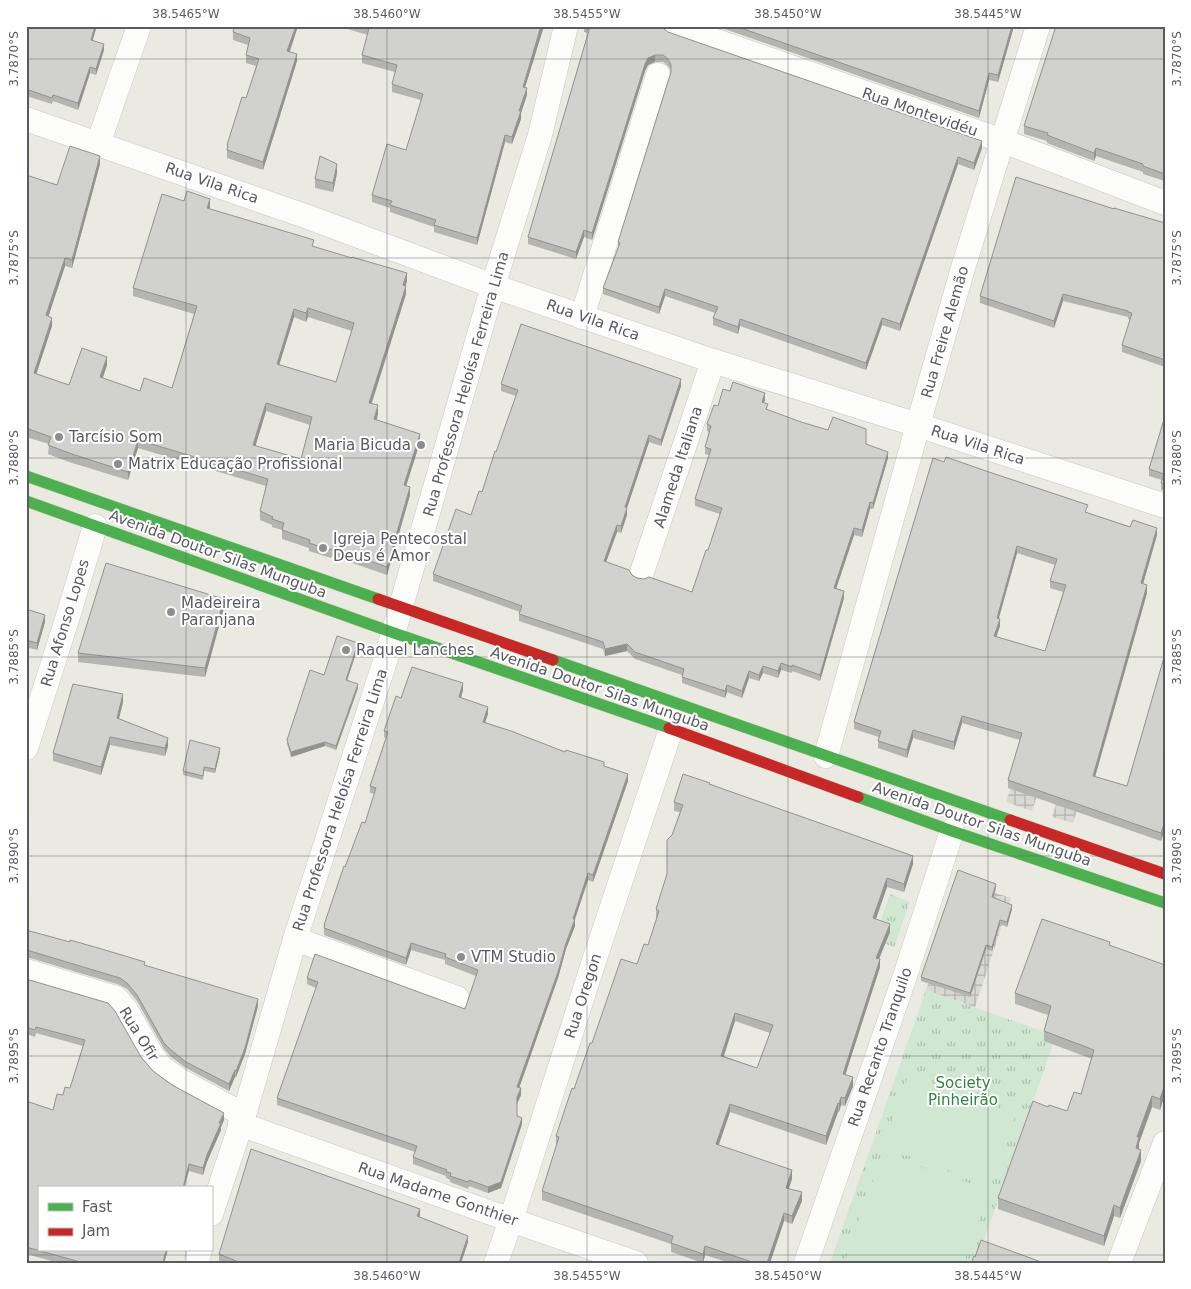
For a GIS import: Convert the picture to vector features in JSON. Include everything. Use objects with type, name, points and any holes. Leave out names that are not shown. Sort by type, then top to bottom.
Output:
[{"type":"main road","name":"Avenida Doutor Silas Munguba","points":[[26,476],[1165,874]]},
{"type":"main road","name":"Avenida Doutor Silas Munguba","points":[[26,501],[952,830],[1165,903]]},
{"type":"street","points":[[98,144],[139,26]]},
{"type":"street","name":"Rua Professora Heloísa Ferreira Lima","points":[[212,1211],[242,1120],[295,939],[394,633],[493,286],[540,135],[566,26]]},
{"type":"street","name":"Rua Montevidéu","points":[[674,26],[1003,141],[1165,203]]},
{"type":"street","name":"Rua Freire Alemão","points":[[826,756],[918,425],[1038,26]]},
{"type":"street","points":[[582,317],[658,75]]},
{"type":"street","name":"Rua Vila Rica","points":[[26,119],[308,217],[582,317],[1165,506]]},
{"type":"street","name":"Alameda Italiana","points":[[642,572],[713,361]]},
{"type":"street","name":"Rua Afonso Lopes","points":[[26,748],[95,526]]},
{"type":"street","name":"Rua Oregon","points":[[496,1263],[671,729]]},
{"type":"street","name":"Rua Recanto Tranquilo","points":[[806,1263],[906,973],[952,830]]},
{"type":"street","name":"Rua Professora Heloísa Ferreira Lima","points":[[295,939],[457,998]]},
{"type":"street","name":"Rua Ofir","points":[[26,971],[116,998],[126,1010],[161,1068],[242,1120]]},
{"type":"street","name":"Rua Madame Gonthier","points":[[242,1120],[511,1220],[636,1263]]},
{"type":"street","points":[[1119,1263],[1165,1142]]},
{"type":"shaded area","points":[[1022,752],[1049,761],[1032,811],[1006,802]]},
{"type":"shaded area","points":[[1071,757],[1092,763],[1073,823],[1052,817]]},
{"type":"shaded area","points":[[962,882],[1011,898],[975,1007],[926,990]]},
{"type":"green space","points":[[890,894],[910,902],[894,947],[874,940]]},
{"type":"green space","name":"Society Pinheirão","points":[[926,990],[1056,1036],[976,1263],[830,1263]]},
{"type":"green space","points":[[908,1076],[1016,1114],[991,1185],[883,1147]]},
{"type":"green space","points":[[882,1154],[989,1190],[964,1263],[844,1263]]},
{"type":"building","points":[[26,26],[95,26],[91,40],[104,44],[96,69],[90,67],[78,103],[53,95],[52,98],[26,89]]},
{"type":"building","points":[[235,26],[296,26],[287,51],[297,54],[263,162],[227,150],[242,97],[246,98],[259,59],[246,55],[250,38],[233,32]]},
{"type":"building","points":[[364,26],[541,26],[523,87],[527,88],[519,111],[521,111],[512,137],[505,135],[477,238],[434,225],[436,220],[390,205],[392,201],[372,195],[387,144],[406,150],[423,94],[392,84],[397,65],[362,55],[369,28]]},
{"type":"building","points":[[588,26],[662,26],[668,32],[982,141],[974,163],[958,157],[900,324],[882,318],[866,363],[740,319],[738,327],[713,318],[718,307],[665,289],[659,307],[603,288],[620,243],[618,242],[671,72],[671,65],[663,55],[655,55],[648,58],[645,64],[592,233],[584,230],[576,252],[528,237],[590,27]]},
{"type":"building","points":[[735,26],[1012,26],[998,75],[989,73],[979,111]]},
{"type":"building","points":[[1056,26],[1165,26],[1165,174],[1143,166],[1143,164],[1096,148],[1094,153],[1047,135],[1048,133],[1024,126]]},
{"type":"building","points":[[70,146],[100,156],[72,260],[65,258],[46,315],[52,318],[34,373],[69,385],[82,348],[107,357],[100,377],[140,391],[144,378],[172,388],[197,306],[133,288],[162,194],[184,201],[187,191],[210,199],[207,208],[314,240],[312,246],[407,273],[403,285],[406,286],[369,403],[378,405],[374,419],[420,434],[404,485],[410,487],[387,567],[332,548],[331,550],[309,543],[310,540],[282,530],[284,523],[272,519],[273,517],[260,511],[268,479],[138,440],[128,472],[48,445],[51,437],[26,428],[26,175],[57,185]],"holes":[[[308,308],[354,323],[336,382],[277,364],[294,309],[306,313]],[[266,403],[312,417],[301,459],[253,445]]]},
{"type":"building","points":[[320,156],[337,164],[333,183],[315,179]]},
{"type":"building","points":[[1016,177],[1114,209],[1165,223],[1165,360],[1122,345],[1132,313],[1128,311],[1063,294],[1054,321],[980,296]]},
{"type":"building","points":[[521,324],[681,379],[661,440],[649,435],[625,507],[627,508],[621,526],[617,525],[604,561],[629,570],[637,578],[644,579],[649,577],[692,592],[722,508],[695,499],[711,449],[705,447],[711,426],[707,424],[714,405],[718,406],[723,389],[730,391],[733,382],[765,393],[762,402],[768,404],[766,409],[801,422],[828,430],[833,417],[866,429],[866,444],[888,452],[873,503],[870,502],[862,530],[854,528],[834,588],[844,591],[820,675],[781,663],[778,671],[763,666],[759,675],[749,671],[742,691],[727,685],[725,691],[682,677],[684,669],[635,652],[627,644],[605,649],[603,642],[519,614],[522,606],[433,574],[456,509],[471,515],[479,491],[482,492],[518,390],[501,384]]},
{"type":"building","points":[[1165,416],[1165,484],[1161,483],[1164,474],[1149,469]]},
{"type":"building","points":[[946,457],[1088,505],[1085,512],[1130,527],[1133,520],[1157,528],[1141,583],[1147,585],[1093,776],[1127,786],[1165,654],[1165,749],[1163,754],[1165,754],[1165,824],[1161,833],[1008,780],[1022,733],[962,716],[954,742],[913,730],[907,750],[878,741],[881,731],[854,722],[933,458],[944,462]],"holes":[[[1017,546],[1057,559],[1050,581],[1066,585],[1045,651],[994,636],[1000,619],[997,618]]]},
{"type":"building","points":[[106,563],[224,599],[205,668],[78,653]]},
{"type":"building","points":[[26,609],[45,615],[37,643],[26,640]]},
{"type":"building","points":[[337,636],[358,643],[346,680],[358,684],[336,746],[325,742],[291,752],[287,740],[310,670],[324,675]]},
{"type":"building","points":[[412,667],[463,683],[459,697],[488,707],[483,722],[565,752],[566,750],[604,762],[604,766],[628,774],[593,875],[588,873],[558,972],[517,1087],[521,1088],[517,1097],[517,1116],[522,1118],[501,1182],[488,1187],[450,1176],[451,1173],[446,1172],[447,1170],[413,1157],[417,1146],[277,1098],[318,982],[307,978],[315,954],[465,1009],[478,970],[445,957],[446,954],[411,943],[406,958],[324,928],[344,866],[362,822],[365,823],[376,788],[370,786],[388,732],[384,731],[396,696],[401,698]]},
{"type":"building","points":[[73,684],[123,694],[117,718],[168,738],[165,748],[110,737],[101,767],[53,753]]},
{"type":"building","points":[[190,740],[220,748],[215,769],[204,767],[203,776],[183,771]]},
{"type":"building","points":[[683,774],[913,856],[904,884],[887,878],[873,918],[890,924],[876,958],[880,959],[843,1074],[853,1077],[845,1098],[841,1097],[838,1103],[826,1136],[730,1104],[716,1144],[792,1170],[786,1188],[802,1192],[792,1216],[784,1213],[767,1263],[755,1263],[705,1246],[703,1254],[671,1243],[673,1236],[542,1191],[559,1137],[556,1136],[572,1088],[574,1089],[590,1043],[592,1043],[621,959],[637,964],[644,944],[648,945],[659,911],[656,909],[667,874],[667,840],[672,835],[683,805],[674,802]],"holes":[[[735,1013],[773,1025],[757,1068],[721,1056]]]},
{"type":"building","points":[[958,870],[996,884],[992,897],[1012,905],[1007,922],[1000,920],[992,947],[986,945],[970,993],[921,977]]},
{"type":"building","points":[[1042,919],[1110,942],[1109,945],[1165,965],[1165,1084],[1160,1099],[1152,1096],[1137,1137],[1139,1137],[1136,1148],[1141,1150],[1120,1208],[1114,1205],[1104,1236],[998,1198],[1033,1101],[1048,1107],[1049,1105],[1067,1111],[1074,1092],[1081,1094],[1094,1050],[1044,1031],[1051,1006],[1015,993]]},
{"type":"building","points":[[26,930],[105,950],[145,962],[144,965],[258,999],[245,1048],[229,1084],[186,1062],[171,1050],[164,1043],[137,995],[127,983],[120,978],[26,951]]},
{"type":"building","points":[[26,979],[108,1003],[115,1011],[141,1057],[153,1071],[172,1085],[224,1113],[203,1168],[189,1164],[184,1186],[38,1186],[38,1250],[26,1247],[26,1101],[53,1110],[57,1094],[63,1095],[65,1087],[70,1088],[85,1040],[36,1027],[35,1030],[26,1027]]},
{"type":"building","points":[[251,1149],[420,1209],[417,1216],[468,1236],[459,1263],[241,1263],[219,1254]]},
{"type":"building","points":[[981,1240],[1044,1263],[971,1263]]},
{"type":"building","points":[[44,1252],[166,1252],[163,1263],[84,1263]]},
{"type":"traffic: fast","points":[[26,476],[378,599]]},
{"type":"traffic: fast","points":[[26,501],[394,633],[669,728]]},
{"type":"traffic: fast","points":[[553,660],[1010,820]]},
{"type":"traffic: fast","points":[[858,797],[1165,903]]},
{"type":"traffic: jam","points":[[378,599],[553,660]]},
{"type":"traffic: jam","points":[[669,728],[858,797]]},
{"type":"traffic: jam","points":[[1010,820],[1165,874]]},
{"type":"place","name":"Tarcísio Som","points":[[59,437]]},
{"type":"place","name":"Maria Bicuda","points":[[421,445]]},
{"type":"place","name":"Matrix Educação Profissional","points":[[118,464]]},
{"type":"place","name":"Igreja Pentecostal Deus é Amor","points":[[323,548]]},
{"type":"place","name":"Madeireira Paranjana","points":[[171,612]]},
{"type":"place","name":"Raquel Lanches","points":[[346,650]]},
{"type":"place","name":"VTM Studio","points":[[461,957]]}]
